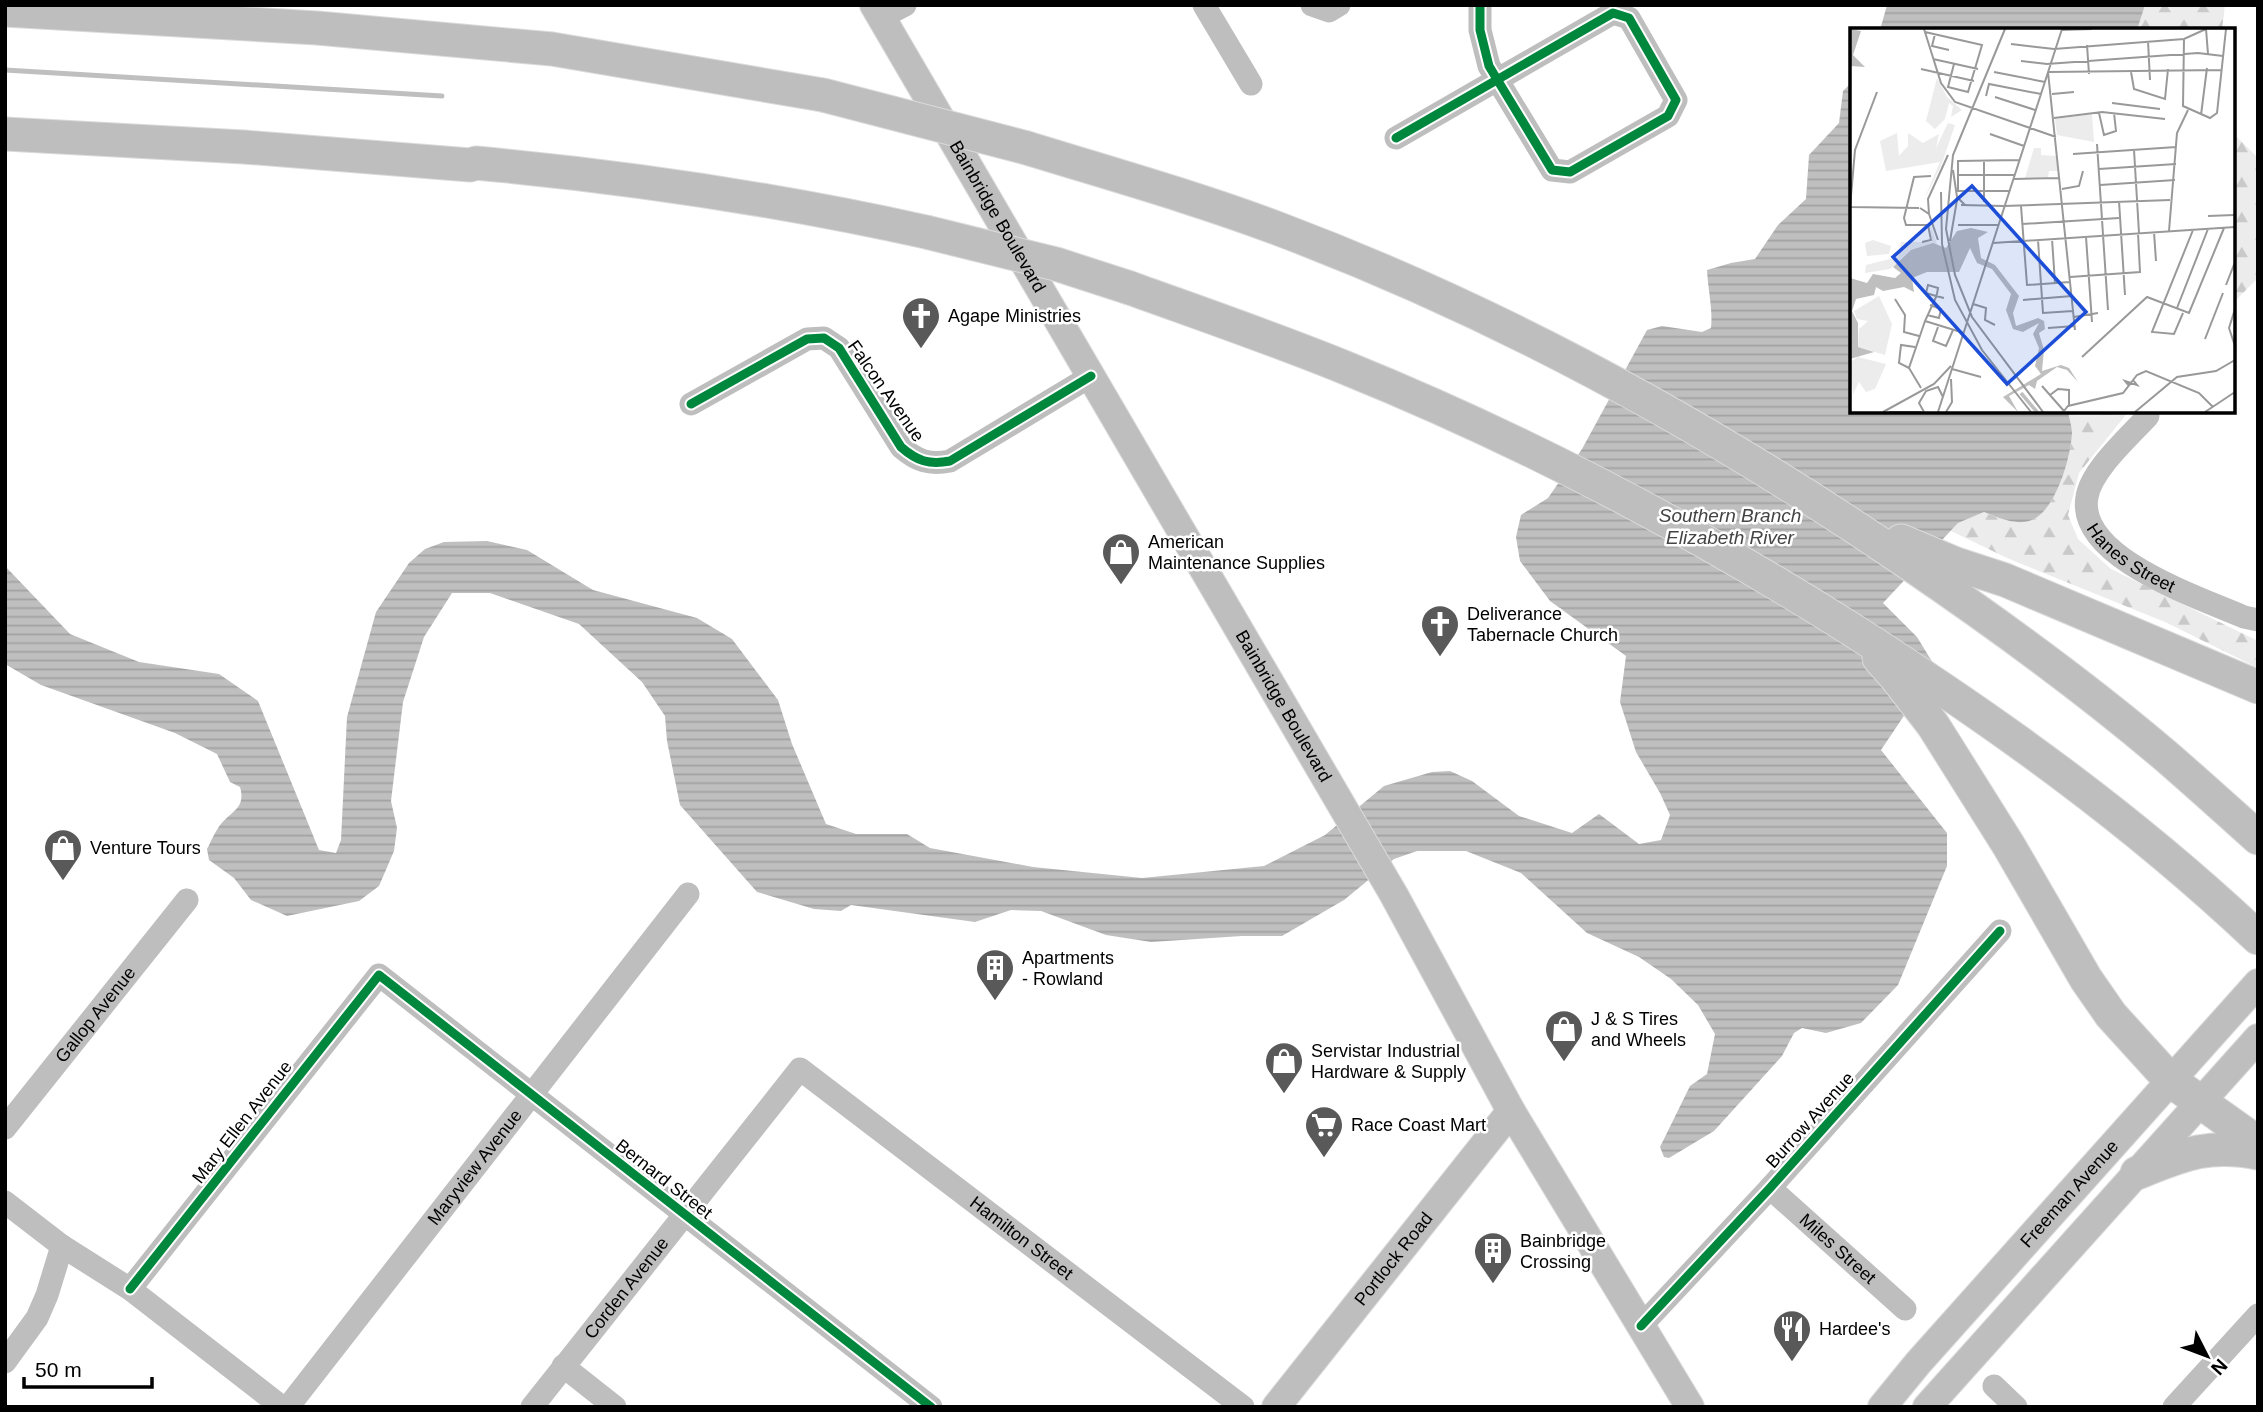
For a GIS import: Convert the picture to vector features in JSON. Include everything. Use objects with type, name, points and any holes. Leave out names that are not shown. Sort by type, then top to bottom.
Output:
[{"type":"highway","points":[[5,10],[317,28],[552,49],[823,95],[1027,148],[1279,229],[1439,297],[1641,398],[1836,513],[1955,579],[2029,649],[2167,757],[2258,838]]},
{"type":"highway","points":[[5,134],[244,147],[470,165],[476,163],[584,173],[785,203],[926,232],[1056,264],[1255,332],[1349,369],[1531,451],[1717,548],[1816,606],[1951,694],[2060,771],[2127,823],[2246,927]]},
{"type":"highway","points":[[1955,579],[2005,580],[2258,687]]},
{"type":"highway","points":[[1854,631],[1895,676],[1933,725],[2009,846],[2086,979],[2111,1015],[2171,1081],[2258,1143]]},
{"type":"highway","points":[[2137,1173],[2204,1149],[2235,1149],[2258,1153]]},
{"type":"main road","name":"Bainbridge Boulevard","points":[[887,9],[1091,376],[1394,895],[1511,1111],[1690,1407]]},
{"type":"main road","name":"Freeman Avenue","points":[[1882,1407],[1927,1352],[2258,983]]},
{"type":"main road","name":"Freeman Avenue","points":[[1927,1407],[2258,1038]]},
{"type":"main road","name":"Portlock Road","points":[[1276,1407],[1511,1111]]},
{"type":"street","points":[[1204,5],[1251,84]]},
{"type":"street","points":[[1312,5],[1329,11],[1339,5]]},
{"type":"street","points":[[1396,138],[1497,79],[1613,13],[1629,18],[1676,100],[1668,116],[1570,172],[1552,170],[1497,79],[1489,66],[1480,30],[1480,5]]},
{"type":"street","name":"Falcon Avenue","points":[[691,404],[807,339],[824,338],[839,348],[901,447],[914,458],[937,464],[950,461],[1091,376]]},
{"type":"street","name":"Hanes Street","points":[[2148,416],[2097,474],[2087,497],[2088,521],[2120,558],[2142,572],[2244,617],[2258,620]]},
{"type":"street","name":"Maryview Avenue","points":[[288,1407],[688,894]]},
{"type":"street","name":"Gallop Avenue","points":[[5,1128],[187,900]]},
{"type":"street","name":"Burrow Avenue","points":[[1641,1326],[1770,1188],[2000,931]]},
{"type":"street","name":"Bernard Street","points":[[379,975],[931,1407]]},
{"type":"street","name":"Mary Ellen Avenue","points":[[130,1289],[379,975]]},
{"type":"street","name":"Corden Avenue","points":[[532,1407],[800,1069]]},
{"type":"street","name":"Hamilton Street","points":[[800,1069],[1243,1407]]},
{"type":"street","name":"Miles Street","points":[[1770,1188],[1905,1309]]},
{"type":"street","points":[[5,1202],[62,1246],[130,1289],[282,1407]]},
{"type":"street","points":[[5,1362],[37,1318],[62,1246]]},
{"type":"street","points":[[2174,1407],[2258,1315]]},
{"type":"street","points":[[563,1366],[615,1407]]},
{"type":"street","points":[[1994,1386],[2016,1407]]},
{"type":"green space","points":[[2145,5],[2225,5],[2222,28],[2138,28]]},
{"type":"green space","points":[[2235,126],[2237,137],[2258,158],[2258,278],[2235,301]]},
{"type":"green space","points":[[2068,413],[2127,413],[2079,473],[2068,515],[2078,539],[2111,569],[2258,641],[2258,668],[2165,622],[2007,558],[1951,531],[1958,523],[1984,512],[2020,522],[2032,520],[2041,514],[2061,482],[2072,433]]},
{"type":"water","points":[[1887,5],[2145,5],[2138,28],[1881,28]]},
{"type":"water","name":"Southern Branch Elizabeth River","points":[[1850,84],[1850,413],[2068,413],[2072,430],[2071,443],[2061,482],[2041,514],[2032,520],[2020,522],[1984,512],[1958,523],[1883,603],[1917,637],[1936,668],[1881,750],[1947,833],[1947,866],[1898,985],[1861,1023],[1826,1033],[1802,1028],[1794,1033],[1782,1056],[1714,1131],[1669,1158],[1664,1157],[1660,1147],[1690,1086],[1707,1074],[1715,1034],[1698,1005],[1671,979],[1639,957],[1587,933],[1521,873],[1466,851],[1417,851],[1394,859],[1344,900],[1282,936],[1151,942],[1106,935],[1041,911],[1011,910],[975,922],[851,905],[841,911],[814,909],[757,892],[680,805],[667,741],[665,716],[642,682],[579,624],[490,593],[452,593],[424,637],[403,702],[391,801],[397,828],[394,851],[379,886],[359,901],[287,916],[251,900],[234,878],[209,860],[207,849],[215,833],[240,805],[241,800],[240,787],[230,782],[217,754],[175,733],[41,685],[5,664],[5,566],[70,634],[139,662],[219,674],[258,701],[319,850],[336,853],[341,840],[347,717],[376,612],[409,563],[425,549],[444,542],[487,541],[527,550],[593,590],[697,618],[732,639],[778,700],[792,744],[826,824],[856,834],[907,834],[930,848],[1033,867],[1142,878],[1264,866],[1325,835],[1384,786],[1432,772],[1450,771],[1472,781],[1519,816],[1572,833],[1599,814],[1639,844],[1661,840],[1670,815],[1636,752],[1620,702],[1626,656],[1550,601],[1520,561],[1516,537],[1521,515],[1548,498],[1582,449],[1647,330],[1662,326],[1702,332],[1711,328],[1707,270],[1755,259],[1778,225],[1806,199],[1809,155],[1839,123],[1843,91]]},
{"type":"waterway","points":[[5,70],[442,96]]},
{"type":"cycle path","points":[[1396,138],[1613,13],[1629,18],[1676,100],[1668,116],[1570,172],[1552,170],[1489,66],[1480,30],[1480,5]]},
{"type":"cycle path","points":[[691,404],[807,339],[824,338],[839,348],[901,447],[924,461],[943,462],[950,461],[1091,376]]},
{"type":"cycle path","points":[[1641,1326],[1770,1188],[2000,931]]},
{"type":"cycle path","points":[[130,1289],[379,975],[931,1407]]},
{"type":"place","name":"Agape Ministries","points":[[921,350]]},
{"type":"place","name":"American Maintenance Supplies","points":[[1121,586]]},
{"type":"place","name":"Deliverance Tabernacle Church","points":[[1440,658]]},
{"type":"place","name":"Venture Tours","points":[[63,882]]},
{"type":"place","name":"Apartments - Rowland","points":[[995,1002]]},
{"type":"place","name":"J & S Tires and Wheels","points":[[1564,1063]]},
{"type":"place","name":"Servistar Industrial Hardware & Supply","points":[[1284,1095]]},
{"type":"place","name":"Race Coast Mart","points":[[1324,1159]]},
{"type":"place","name":"Bainbridge Crossing","points":[[1493,1285]]},
{"type":"place","name":"Hardee's","points":[[1792,1363]]}]
